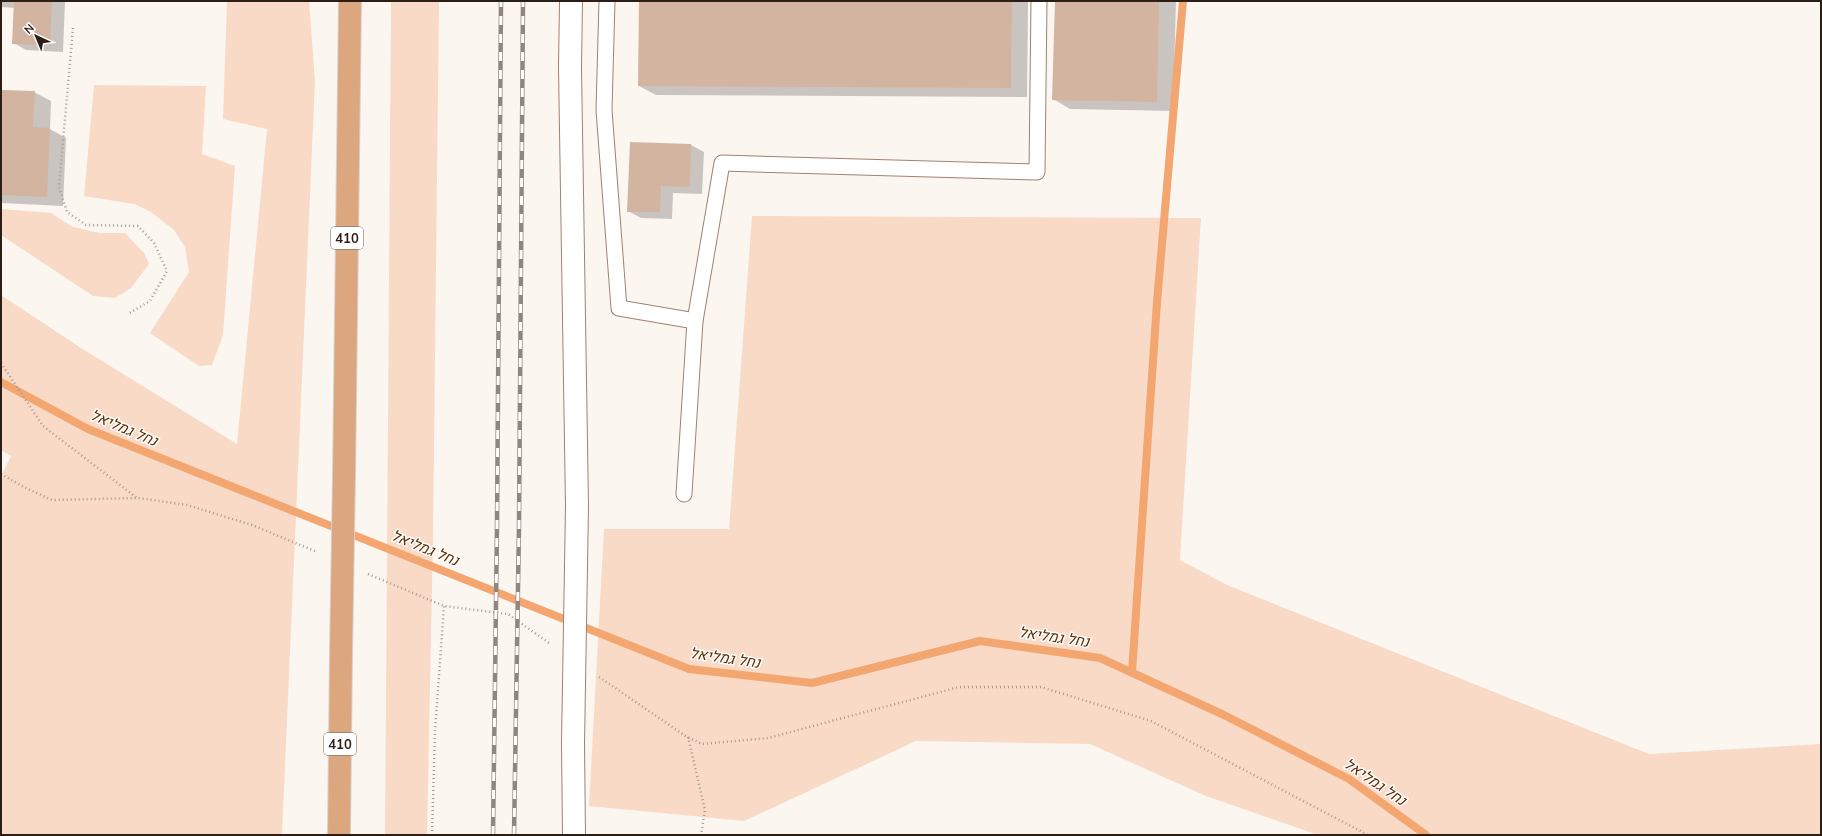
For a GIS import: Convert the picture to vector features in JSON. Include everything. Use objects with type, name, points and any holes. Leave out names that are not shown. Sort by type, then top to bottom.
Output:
[{"type":"main road","name":"410","points":[[339,835],[350,1]]},
{"type":"street","points":[[571,1],[570,67],[577,506],[573,744],[574,835]]},
{"type":"lane","points":[[340,1],[350,76]]},
{"type":"lane","points":[[607,1],[604,110],[619,308],[695,321]]},
{"type":"lane","points":[[684,494],[695,321],[722,163],[1037,172],[1039,1]]},
{"type":"path","points":[[73,28],[59,187],[67,212],[86,226],[138,226],[154,243],[167,272],[150,301],[128,314]]},
{"type":"path","points":[[1,363],[43,426],[138,498]]},
{"type":"path","points":[[1,474],[24,488],[52,500],[138,498],[187,505],[252,525]]},
{"type":"path","points":[[432,835],[434,731],[444,606],[508,614],[552,645]]},
{"type":"path","points":[[597,676],[687,737],[702,744],[768,738],[959,686],[1041,687],[1151,721],[1368,835]]},
{"type":"path","points":[[687,737],[705,810],[701,835]]},
{"type":"shaded area","points":[[227,1],[309,1],[315,81],[282,835],[1,835],[1,476],[11,456],[1,450],[1,295],[81,348],[237,444],[267,129],[223,119]]},
{"type":"shaded area","points":[[391,1],[439,1],[433,537],[427,835],[385,835]]},
{"type":"shaded area","points":[[94,85],[206,86],[202,154],[235,166],[223,335],[212,365],[199,366],[150,333],[189,272],[185,247],[174,230],[151,212],[134,204],[84,196]]},
{"type":"shaded area","points":[[1,209],[51,213],[73,227],[99,233],[125,233],[144,253],[149,264],[131,288],[115,298],[93,296],[1,235]]},
{"type":"shaded area","points":[[752,216],[1201,218],[1180,560],[1227,585],[1649,754],[1821,744],[1821,835],[1318,835],[1206,796],[1090,744],[916,741],[744,821],[589,806],[604,529],[729,529]]},
{"type":"building","points":[[14,1],[52,1],[50,45],[12,44]]},
{"type":"building","points":[[639,1],[1012,1],[1011,88],[638,86]]},
{"type":"building","points":[[1055,1],[1159,1],[1157,102],[1052,100]]},
{"type":"building","points":[[1,90],[35,91],[33,127],[50,128],[47,197],[1,195]]},
{"type":"building","points":[[630,142],[691,144],[690,187],[661,186],[660,212],[627,212]]},
{"type":"waterway","points":[[1132,672],[1157,302],[1183,1]]},
{"type":"waterway","name":"נחל גמליאל","points":[[1,382],[88,429],[689,669],[812,683],[980,641],[1100,658],[1224,715],[1349,779],[1426,835]]},
{"type":"railway","points":[[493,835],[501,1]]},
{"type":"railway","points":[[514,835],[519,526],[523,1]]}]
